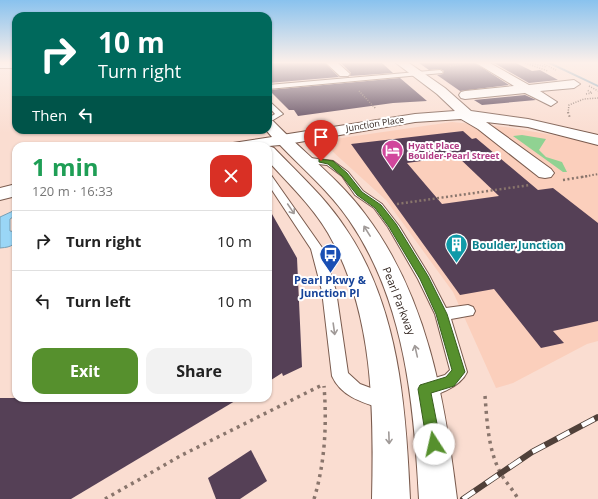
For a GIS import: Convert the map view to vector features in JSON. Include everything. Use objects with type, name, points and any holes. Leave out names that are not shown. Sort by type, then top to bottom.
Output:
[{"type":"street","points":[[433,86],[465,115],[483,126],[551,177]]},
{"type":"street","points":[[521,86],[551,102]]},
{"type":"street","points":[[465,95],[552,86]]},
{"type":"street","name":"Junction Place","points":[[272,148],[415,118],[465,115],[528,123],[598,140]]},
{"type":"street","points":[[255,134],[265,142]]},
{"type":"street","points":[[272,148],[326,216],[343,240],[354,261],[363,285],[382,362],[386,402],[391,499]]},
{"type":"street","name":"Pearl Parkway","points":[[272,148],[345,201],[366,229],[375,245],[403,308],[413,340],[434,444],[438,499]]},
{"type":"street","points":[[0,194],[12,191]]},
{"type":"lane","points":[[272,106],[279,114],[272,148],[317,249],[322,264],[328,291],[340,376],[346,385],[356,391],[386,402]]},
{"type":"lane","points":[[272,148],[330,163],[345,174],[359,193],[378,206],[408,249],[442,314],[459,372],[450,381],[424,389]]},
{"type":"lane","points":[[442,314],[468,311]]},
{"type":"path","points":[[570,119],[568,112],[569,105],[579,100],[598,98]]},
{"type":"path","points":[[551,177],[598,174]]},
{"type":"path","points":[[396,204],[533,184]]},
{"type":"path","points":[[314,499],[322,449],[326,405],[324,377]]},
{"type":"path","points":[[105,499],[182,455],[324,384]]},
{"type":"path","points":[[485,396],[490,448],[500,473],[514,489],[518,499]]},
{"type":"shaded area","points":[[452,122],[506,127],[598,143],[598,341],[587,344],[513,383],[496,388],[453,292],[386,200],[321,141]]},
{"type":"green space","points":[[522,135],[546,139],[539,150],[546,157],[562,162],[567,172],[563,172],[513,136]]},
{"type":"water","points":[[12,211],[12,218],[10,219],[10,231],[12,231],[12,245],[8,247],[0,248],[0,217]]},
{"type":"building","points":[[310,86],[410,86],[427,101],[393,103],[298,116],[294,110],[289,110],[272,93],[272,90]]},
{"type":"building","points":[[453,86],[498,86],[460,91]]},
{"type":"building","points":[[525,95],[536,100],[482,105],[474,100]]},
{"type":"building","points":[[463,131],[472,139],[476,138],[538,190],[553,188],[598,223],[598,321],[553,331],[564,343],[541,348],[494,289],[460,295],[351,144]],"holes":[[[457,156],[499,196],[442,204],[407,163]]]},
{"type":"building","points":[[272,214],[297,258],[302,367],[283,376],[282,373],[272,379]]},
{"type":"building","points":[[0,398],[12,398],[12,402],[233,402],[71,499],[0,499]]},
{"type":"building","points":[[251,450],[267,481],[240,499],[216,499],[208,478]]},
{"type":"railway","points":[[463,499],[532,452],[598,417]]},
{"type":"place","name":"Hyatt Place Boulder-Pearl Street","points":[[392,170]]},
{"type":"place","name":"Boulder Junction","points":[[457,264]]},
{"type":"place","name":"Pearl Pkwy & Junction Pl","points":[[330,274]]},
{"type":"route","points":[[321,161],[330,163],[345,174],[359,193],[378,206],[408,249],[442,314],[459,372],[450,381],[424,389],[434,444]]}]
